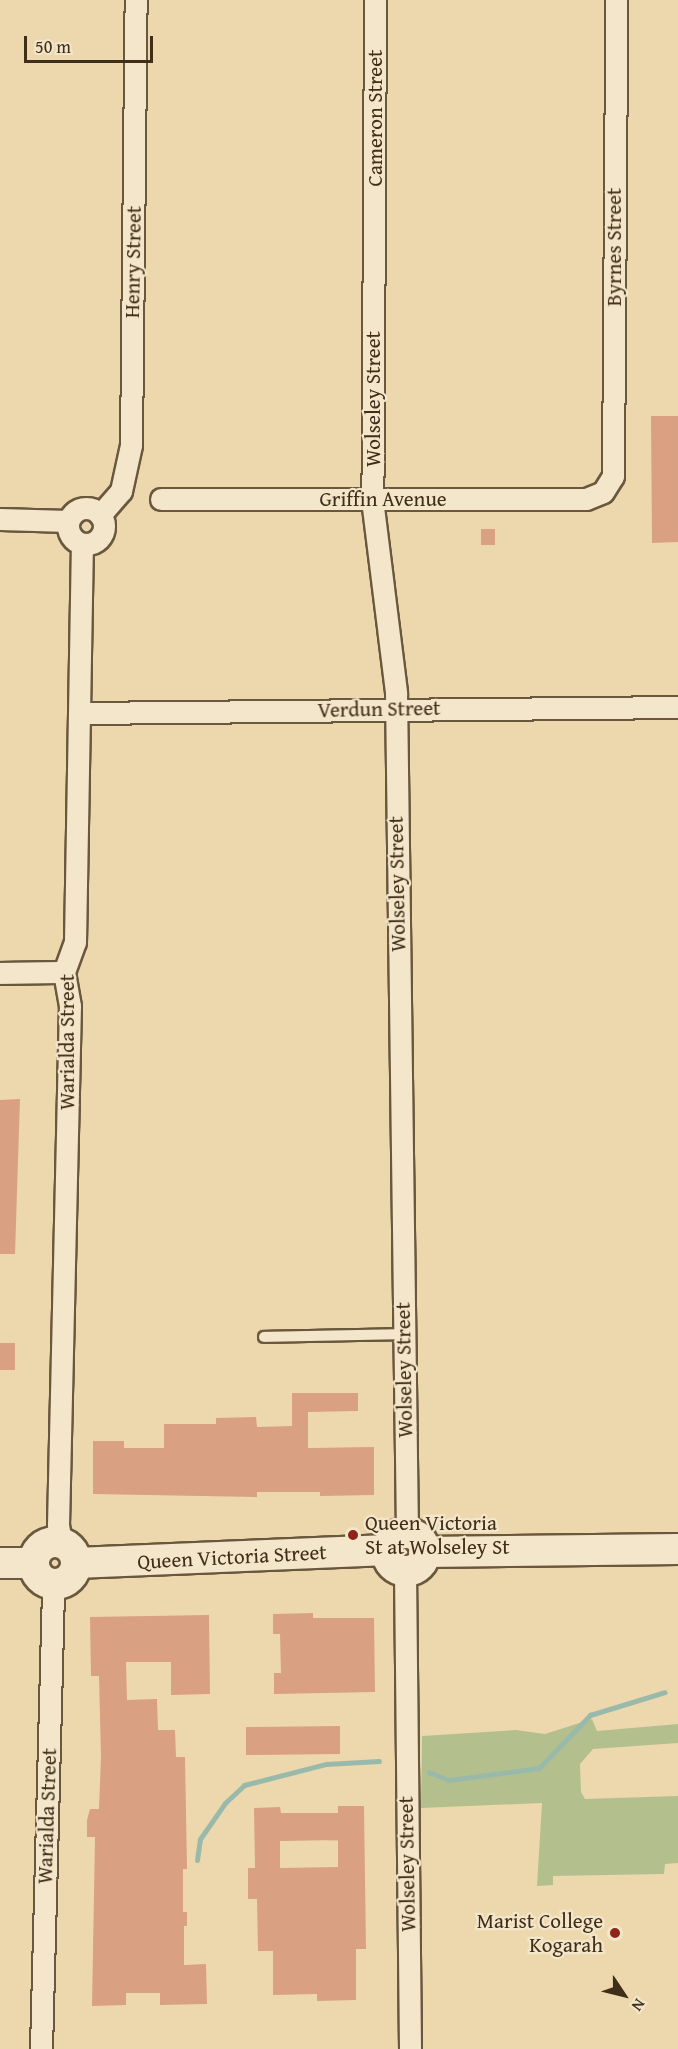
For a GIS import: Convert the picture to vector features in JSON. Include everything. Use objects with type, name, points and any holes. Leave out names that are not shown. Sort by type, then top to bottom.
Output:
[{"type":"main road","points":[[0,1563],[43,1574],[43,1545],[69,1553]]},
{"type":"main road","name":"Queen Victoria Street","points":[[69,1553],[678,1549]]},
{"type":"street","name":"Henry Street","points":[[100,516],[124,483],[131,445],[136,0]]},
{"type":"street","name":"Cameron Street","points":[[374,236],[375,0]]},
{"type":"street","name":"Byrnes Street","points":[[603,492],[613,476],[616,0]]},
{"type":"street","name":"Wolseley Street","points":[[374,236],[372,499],[395,708],[410,2049]]},
{"type":"street","name":"Griffin Avenue","points":[[161,499],[586,499],[603,492]]},
{"type":"street","points":[[86,508],[100,516],[104,526],[101,536],[93,543],[82,544],[71,538],[69,521],[75,512],[86,508]]},
{"type":"street","points":[[0,519],[69,521]]},
{"type":"street","name":"Warialda Street","points":[[69,1553],[58,1525],[70,1006],[64,972],[75,942],[82,544]]},
{"type":"street","name":"Verdun Street","points":[[80,713],[395,708],[678,707]]},
{"type":"street","points":[[0,972],[64,972]]},
{"type":"street","name":"Warialda Street","points":[[41,2049],[43,1574]]},
{"type":"lane","points":[[264,1337],[403,1334]]},
{"type":"green space","points":[[592,1719],[597,1731],[678,1724],[678,1743],[593,1749],[580,1764],[581,1792],[585,1799],[678,1796],[678,1863],[665,1864],[664,1874],[553,1876],[553,1885],[537,1886],[542,1803],[421,1808],[422,1736],[516,1730],[545,1734]]},
{"type":"building","points":[[651,416],[678,416],[678,542],[652,543]]},
{"type":"building","points":[[481,529],[495,529],[495,545],[481,545]]},
{"type":"building","points":[[20,1099],[15,1254],[0,1254],[0,1100]]},
{"type":"building","points":[[0,1343],[15,1343],[15,1370],[0,1370]]},
{"type":"building","points":[[292,1393],[358,1393],[358,1411],[308,1412],[308,1448],[374,1447],[374,1495],[320,1496],[320,1492],[257,1492],[257,1497],[93,1494],[93,1441],[124,1441],[124,1448],[164,1448],[164,1424],[216,1424],[216,1418],[256,1417],[257,1427],[292,1426]]},
{"type":"building","points":[[313,1613],[313,1618],[374,1618],[375,1692],[274,1694],[274,1673],[281,1673],[280,1634],[273,1634],[273,1614]]},
{"type":"building","points":[[209,1615],[210,1694],[171,1695],[171,1662],[126,1662],[127,1700],[157,1699],[158,1730],[175,1730],[176,1757],[185,1757],[187,1869],[183,1869],[183,1912],[187,1912],[187,1926],[184,1926],[184,1965],[206,1964],[207,2004],[160,2005],[160,1993],[126,1993],[126,2005],[92,2006],[95,1837],[87,1837],[87,1820],[90,1809],[99,1809],[101,1757],[99,1676],[91,1676],[90,1617]]},
{"type":"building","points":[[340,1726],[340,1754],[246,1755],[246,1727]]},
{"type":"building","points":[[338,1806],[364,1806],[366,1949],[356,1949],[356,2000],[317,2001],[317,1994],[273,1995],[273,1951],[258,1951],[257,1899],[248,1899],[248,1868],[255,1868],[254,1808],[280,1807],[281,1813],[338,1813]],"holes":[[[338,1840],[338,1867],[280,1868],[280,1841]]]},
{"type":"waterway","points":[[429,1772],[449,1780],[539,1768],[590,1715],[665,1692]]},
{"type":"waterway","points":[[197,1860],[200,1839],[225,1803],[244,1785],[326,1764],[379,1761]]},
{"type":"place","name":"Queen Victoria St at Wolseley St","points":[[353,1535]]},
{"type":"place","name":"Marist College Kogarah","points":[[615,1933]]}]
